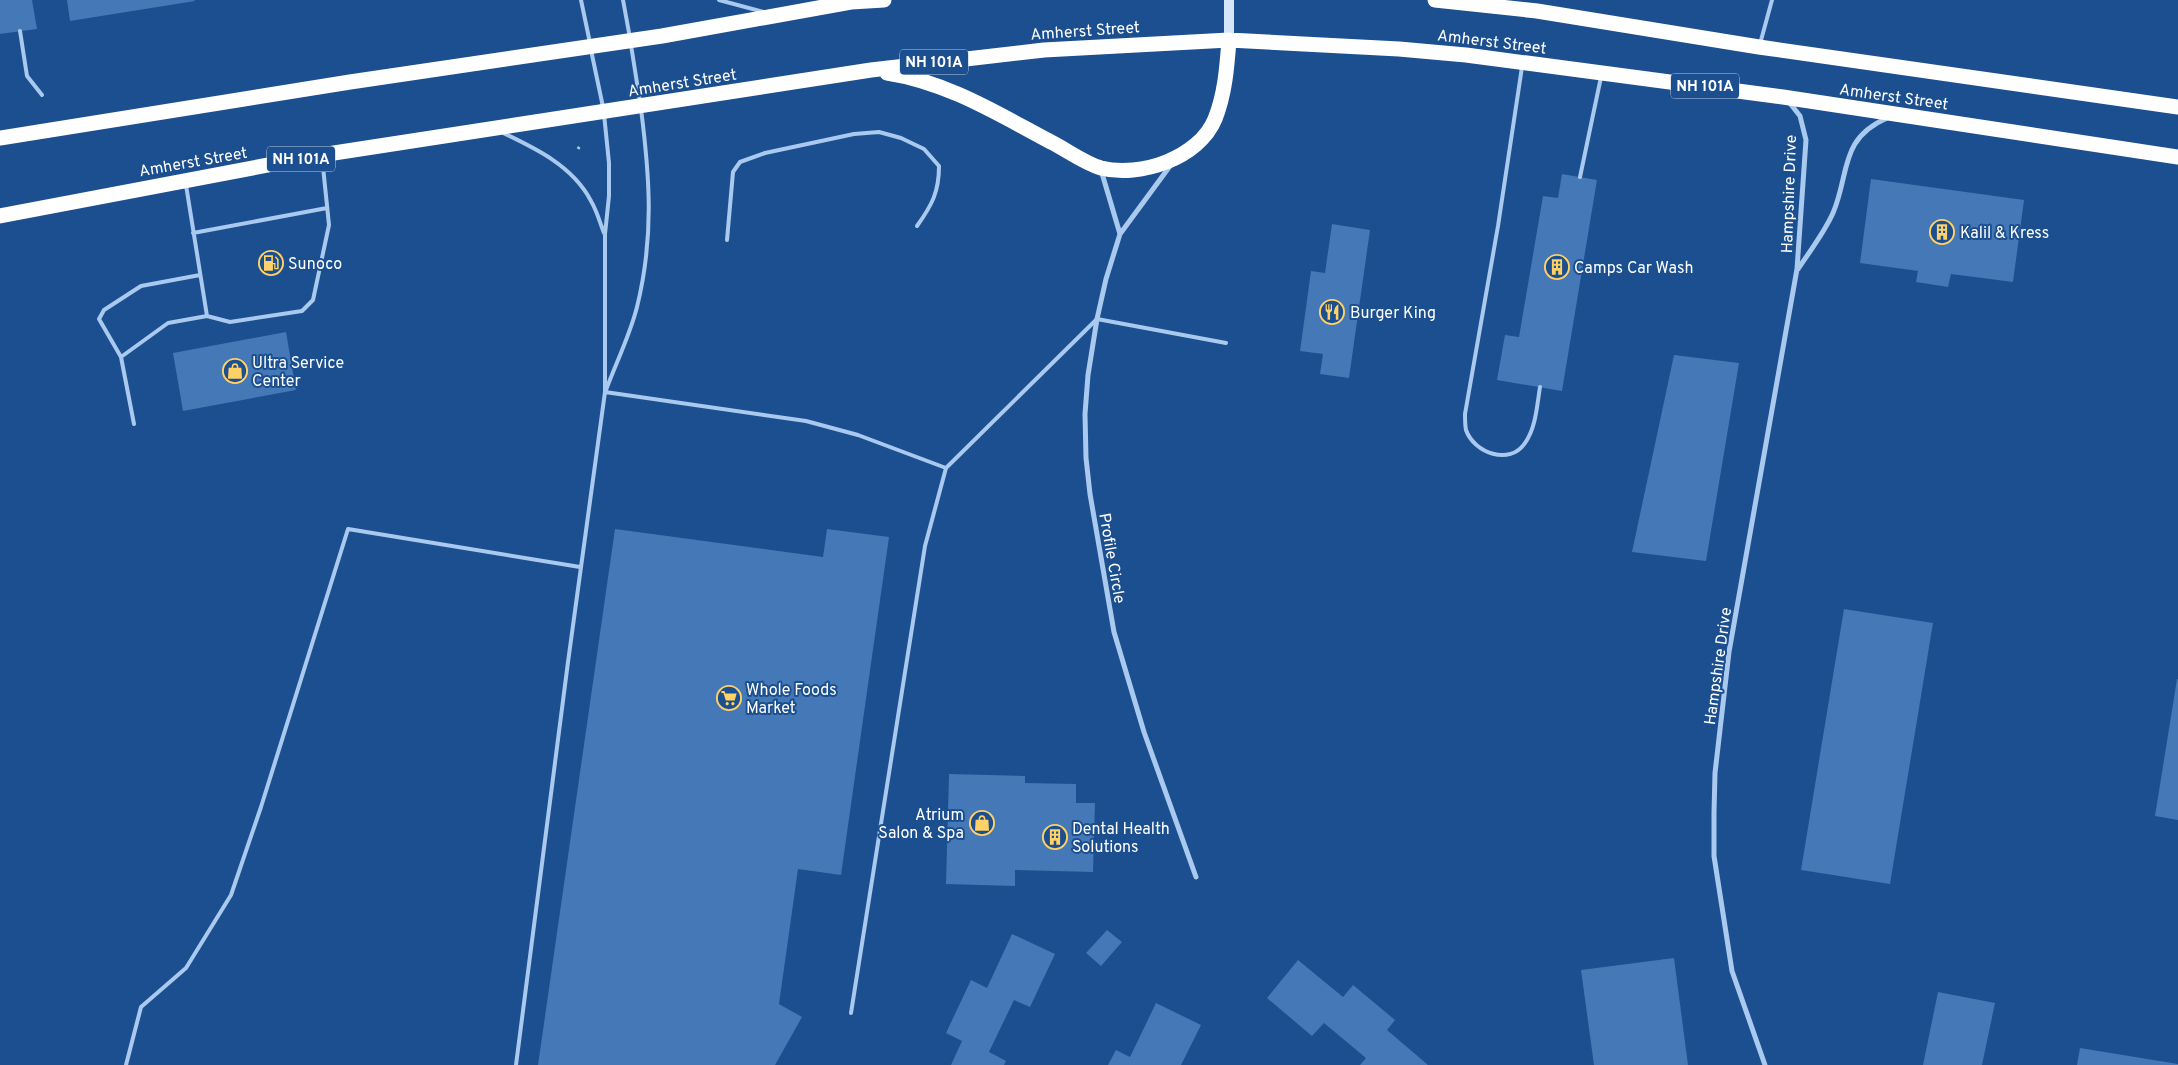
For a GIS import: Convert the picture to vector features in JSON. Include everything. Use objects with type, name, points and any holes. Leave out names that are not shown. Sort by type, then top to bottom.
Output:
[{"type":"highway","points":[[0,138],[320,86],[662,36],[851,2],[884,0]]},
{"type":"highway","name":"Amherst Street","points":[[1435,0],[1537,11],[1759,47],[2178,107]]},
{"type":"highway","points":[[871,70],[913,77],[948,88],[1100,167],[1133,171],[1174,159],[1194,144],[1214,121],[1222,100],[1229,40]]},
{"type":"highway","name":"Amherst Street","points":[[0,216],[186,179],[321,155],[871,70],[1044,50],[1229,40],[1399,49],[1523,62],[1783,97],[2178,157]]},
{"type":"street","points":[[1229,0],[1229,40]]},
{"type":"street","name":"Hampshire Drive","points":[[1765,1065],[1732,971],[1714,856],[1715,773],[1729,652],[1797,269],[1806,140],[1800,116],[1794,106],[1783,97]]},
{"type":"street","name":"Hampshire Drive","points":[[1797,269],[1823,232],[1832,214],[1839,196],[1848,156],[1854,145],[1861,134],[1870,126],[1895,114]]},
{"type":"street","name":"Profile Circle","points":[[1174,159],[1120,234],[1106,279],[1097,318],[1085,414],[1086,458],[1114,632],[1133,697],[1196,877]]},
{"type":"street","points":[[1100,167],[1120,234]]},
{"type":"lane","points":[[516,1065],[580,567],[605,392],[605,234],[609,196],[609,163],[604,112],[580,0]]},
{"type":"lane","points":[[605,392],[636,309],[646,256],[650,207],[647,160],[640,106],[623,0]]},
{"type":"lane","points":[[719,0],[773,15]]},
{"type":"lane","points":[[1759,47],[1772,0]]},
{"type":"lane","points":[[20,31],[27,76],[42,95]]},
{"type":"lane","points":[[1523,62],[1498,226],[1464,414],[1466,430],[1476,446],[1486,452],[1502,455],[1516,452],[1525,444],[1531,432],[1540,387]]},
{"type":"lane","points":[[1580,177],[1602,72]]},
{"type":"lane","points":[[492,128],[550,156],[569,174],[591,200],[605,234]]},
{"type":"lane","points":[[727,240],[733,172],[740,162],[765,153],[792,147],[854,134],[880,132],[901,138],[924,148],[939,166],[939,185],[931,206],[917,226]]},
{"type":"lane","points":[[121,357],[168,323],[207,316],[230,322],[302,311],[313,300],[329,225],[321,155]]},
{"type":"lane","points":[[186,179],[207,316]]},
{"type":"lane","points":[[193,233],[327,208]]},
{"type":"lane","points":[[134,424],[121,357],[98,319],[104,310],[142,286],[200,275]]},
{"type":"lane","points":[[851,1013],[925,546],[946,468],[1097,318],[1226,343]]},
{"type":"lane","points":[[605,392],[806,421],[858,436],[946,468]]},
{"type":"lane","points":[[126,1065],[141,1007],[186,968],[232,895],[348,529],[580,567]]},
{"type":"path","points":[[578,149],[581,144]]},
{"type":"building","points":[[0,0],[32,0],[37,29],[0,34]]},
{"type":"building","points":[[67,0],[194,0],[195,1],[70,21]]},
{"type":"building","name":"Camps Car Wash","points":[[1562,174],[1597,180],[1562,391],[1497,380],[1505,335],[1519,337],[1543,196],[1558,198]]},
{"type":"building","name":"Kalil & Kress","points":[[1871,179],[2024,200],[2013,282],[1951,274],[1948,287],[1916,282],[1918,271],[1860,263]]},
{"type":"building","name":"Burger King","points":[[1332,224],[1370,230],[1349,378],[1320,374],[1323,354],[1300,351],[1311,271],[1325,273]]},
{"type":"building","name":"Ultra Service Center","points":[[286,332],[296,390],[183,411],[173,353]]},
{"type":"building","points":[[1674,355],[1739,363],[1706,561],[1632,552]]},
{"type":"building","name":"Whole Foods Market","points":[[615,529],[823,557],[827,529],[889,537],[841,875],[798,869],[779,1004],[802,1017],[775,1065],[538,1065]]},
{"type":"building","points":[[1844,609],[1933,623],[1890,884],[1801,870]]},
{"type":"building","points":[[2178,679],[2178,820],[2155,816]]},
{"type":"building","points":[[949,774],[1025,776],[1025,783],[1076,784],[1076,803],[1095,803],[1093,872],[1015,870],[1015,886],[946,884]]},
{"type":"building","points":[[1107,930],[1122,942],[1101,966],[1086,953]]},
{"type":"building","points":[[1012,934],[1055,954],[1030,1007],[1014,1000],[989,1052],[1006,1061],[1004,1065],[951,1065],[962,1041],[946,1033],[971,980],[987,988]]},
{"type":"building","points":[[1674,958],[1688,1065],[1594,1065],[1581,970]]},
{"type":"building","points":[[1298,960],[1343,997],[1353,985],[1395,1020],[1387,1030],[1428,1065],[1360,1065],[1366,1058],[1324,1023],[1312,1036],[1267,998]]},
{"type":"building","points":[[1938,992],[1995,1003],[1982,1065],[1923,1065]]},
{"type":"building","points":[[1156,1003],[1201,1025],[1181,1065],[1108,1065],[1116,1050],[1130,1057]]},
{"type":"building","points":[[2080,1048],[2178,1064],[2178,1065],[2077,1065]]},
{"type":"place","name":"Kalil & Kress","points":[[1942,232]]},
{"type":"place","name":"Sunoco","points":[[271,263]]},
{"type":"place","name":"Camps Car Wash","points":[[1557,267]]},
{"type":"place","name":"Burger King","points":[[1332,312]]},
{"type":"place","name":"Ultra Service Center","points":[[235,371]]},
{"type":"place","name":"Whole Foods Market","points":[[729,698]]},
{"type":"place","name":"Atrium Salon & Spa","points":[[982,823]]},
{"type":"place","name":"Dental Health Solutions","points":[[1055,837]]}]
